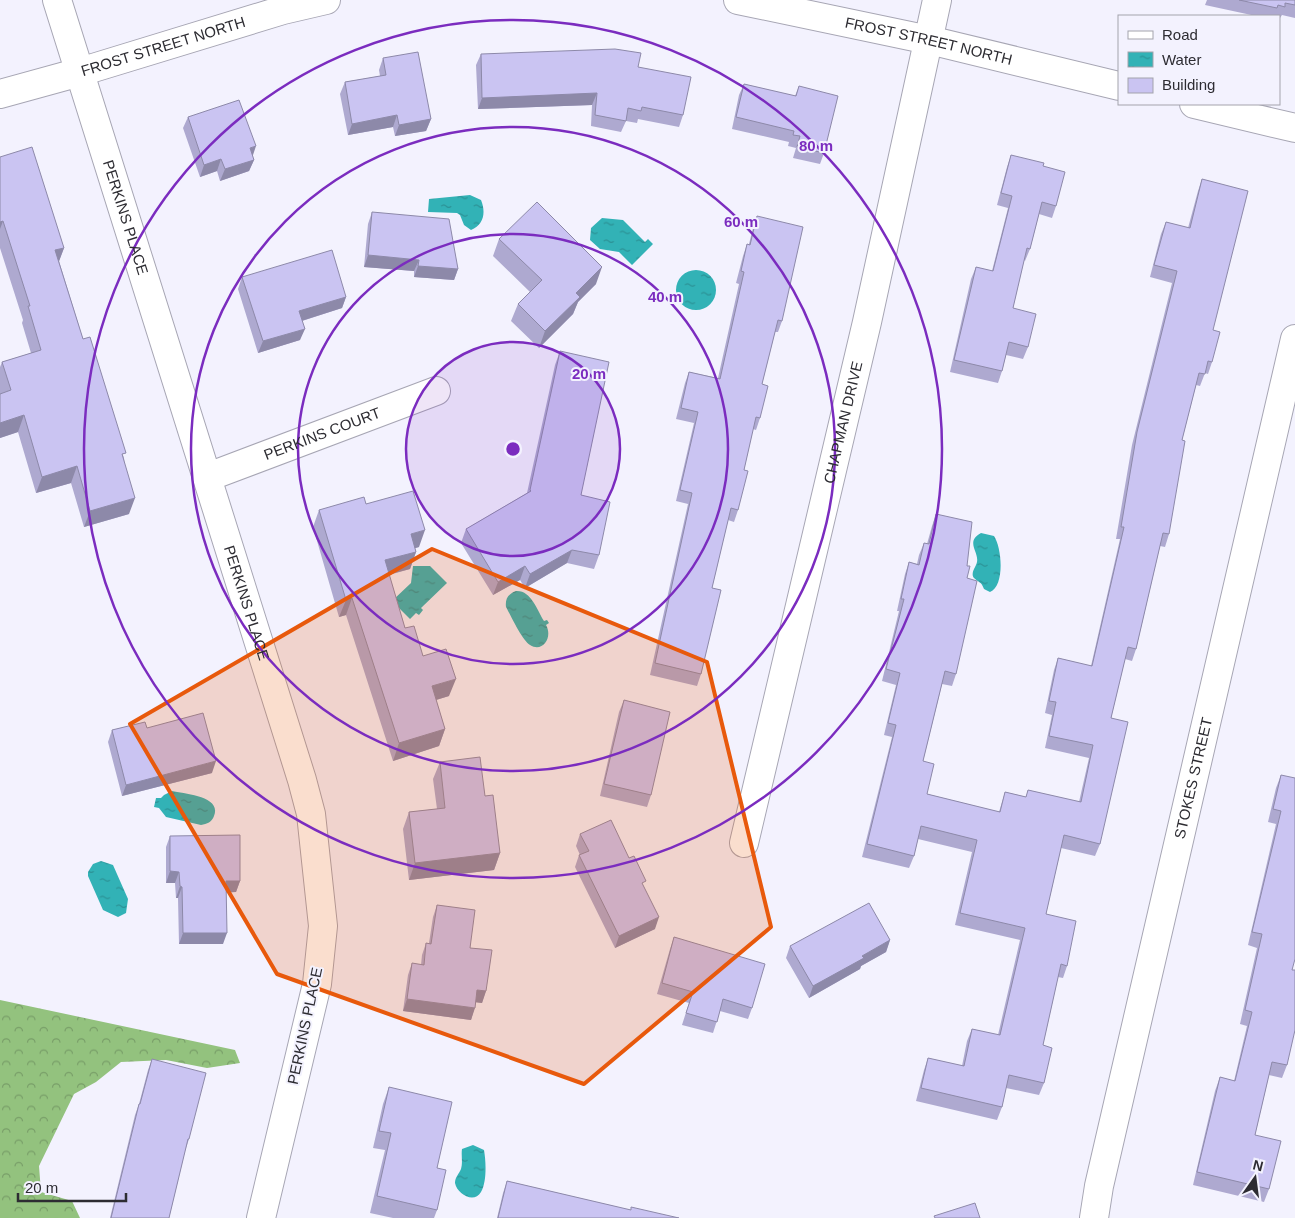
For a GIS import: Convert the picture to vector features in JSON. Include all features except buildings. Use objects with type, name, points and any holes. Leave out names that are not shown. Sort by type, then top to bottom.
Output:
[{"type":"street","name":"PERKINS PLACE","points":[[57,0],[208,477],[311,814],[323,926],[317,984],[261,1218]]},
{"type":"street","name":"FROST STREET NORTH","points":[[0,94],[80,72],[283,10],[326,0]]},
{"type":"street","name":"FROST STREET NORTH","points":[[738,0],[929,40],[1118,86]]},
{"type":"street","name":"CHAPMAN DRIVE","points":[[744,843],[868,322],[937,0]]},
{"type":"street","points":[[1198,105],[1295,128]]},
{"type":"street","name":"STOKES STREET","points":[[1094,1218],[1175,853],[1217,680],[1295,339]]},
{"type":"street","name":"PERKINS COURT","points":[[208,477],[436,391]]},
{"type":"highlighted area","points":[[432,549],[707,662],[771,927],[584,1084],[277,974],[130,724]]},
{"type":"green space","points":[[0,1000],[235,1050],[240,1063],[207,1068],[166,1060],[121,1062],[96,1082],[74,1094],[39,1166],[41,1192],[72,1201],[80,1218],[0,1218]]},
{"type":"water","points":[[470,195],[481,200],[483,209],[483,218],[479,225],[471,230],[464,225],[460,215],[457,213],[428,212],[429,199]]},
{"type":"water","points":[[602,218],[623,220],[645,242],[648,239],[653,244],[632,265],[619,252],[600,249],[590,240],[591,228]]},
{"type":"water","points":[[696,270],[710,276],[716,290],[710,304],[696,310],[682,304],[676,290],[682,276]]},
{"type":"water","points":[[981,533],[994,536],[999,549],[1000,575],[995,588],[990,592],[984,589],[981,583],[973,576],[977,558],[973,543],[976,536]]},
{"type":"water","points":[[413,566],[430,566],[447,583],[421,608],[423,610],[419,615],[416,613],[410,619],[392,601],[411,583]]},
{"type":"water","points":[[516,591],[530,597],[544,621],[547,620],[549,623],[546,625],[548,634],[546,642],[539,647],[530,645],[527,642],[506,607],[508,597]]},
{"type":"water","points":[[172,791],[208,800],[215,809],[212,820],[201,825],[166,817],[159,808],[154,807],[156,798],[161,798]]},
{"type":"water","points":[[101,861],[113,865],[128,899],[126,913],[118,917],[103,910],[88,876],[88,872],[93,864]]},
{"type":"water","points":[[473,1145],[484,1150],[486,1171],[481,1192],[478,1196],[470,1197],[462,1194],[455,1183],[462,1166],[462,1149]]}]
